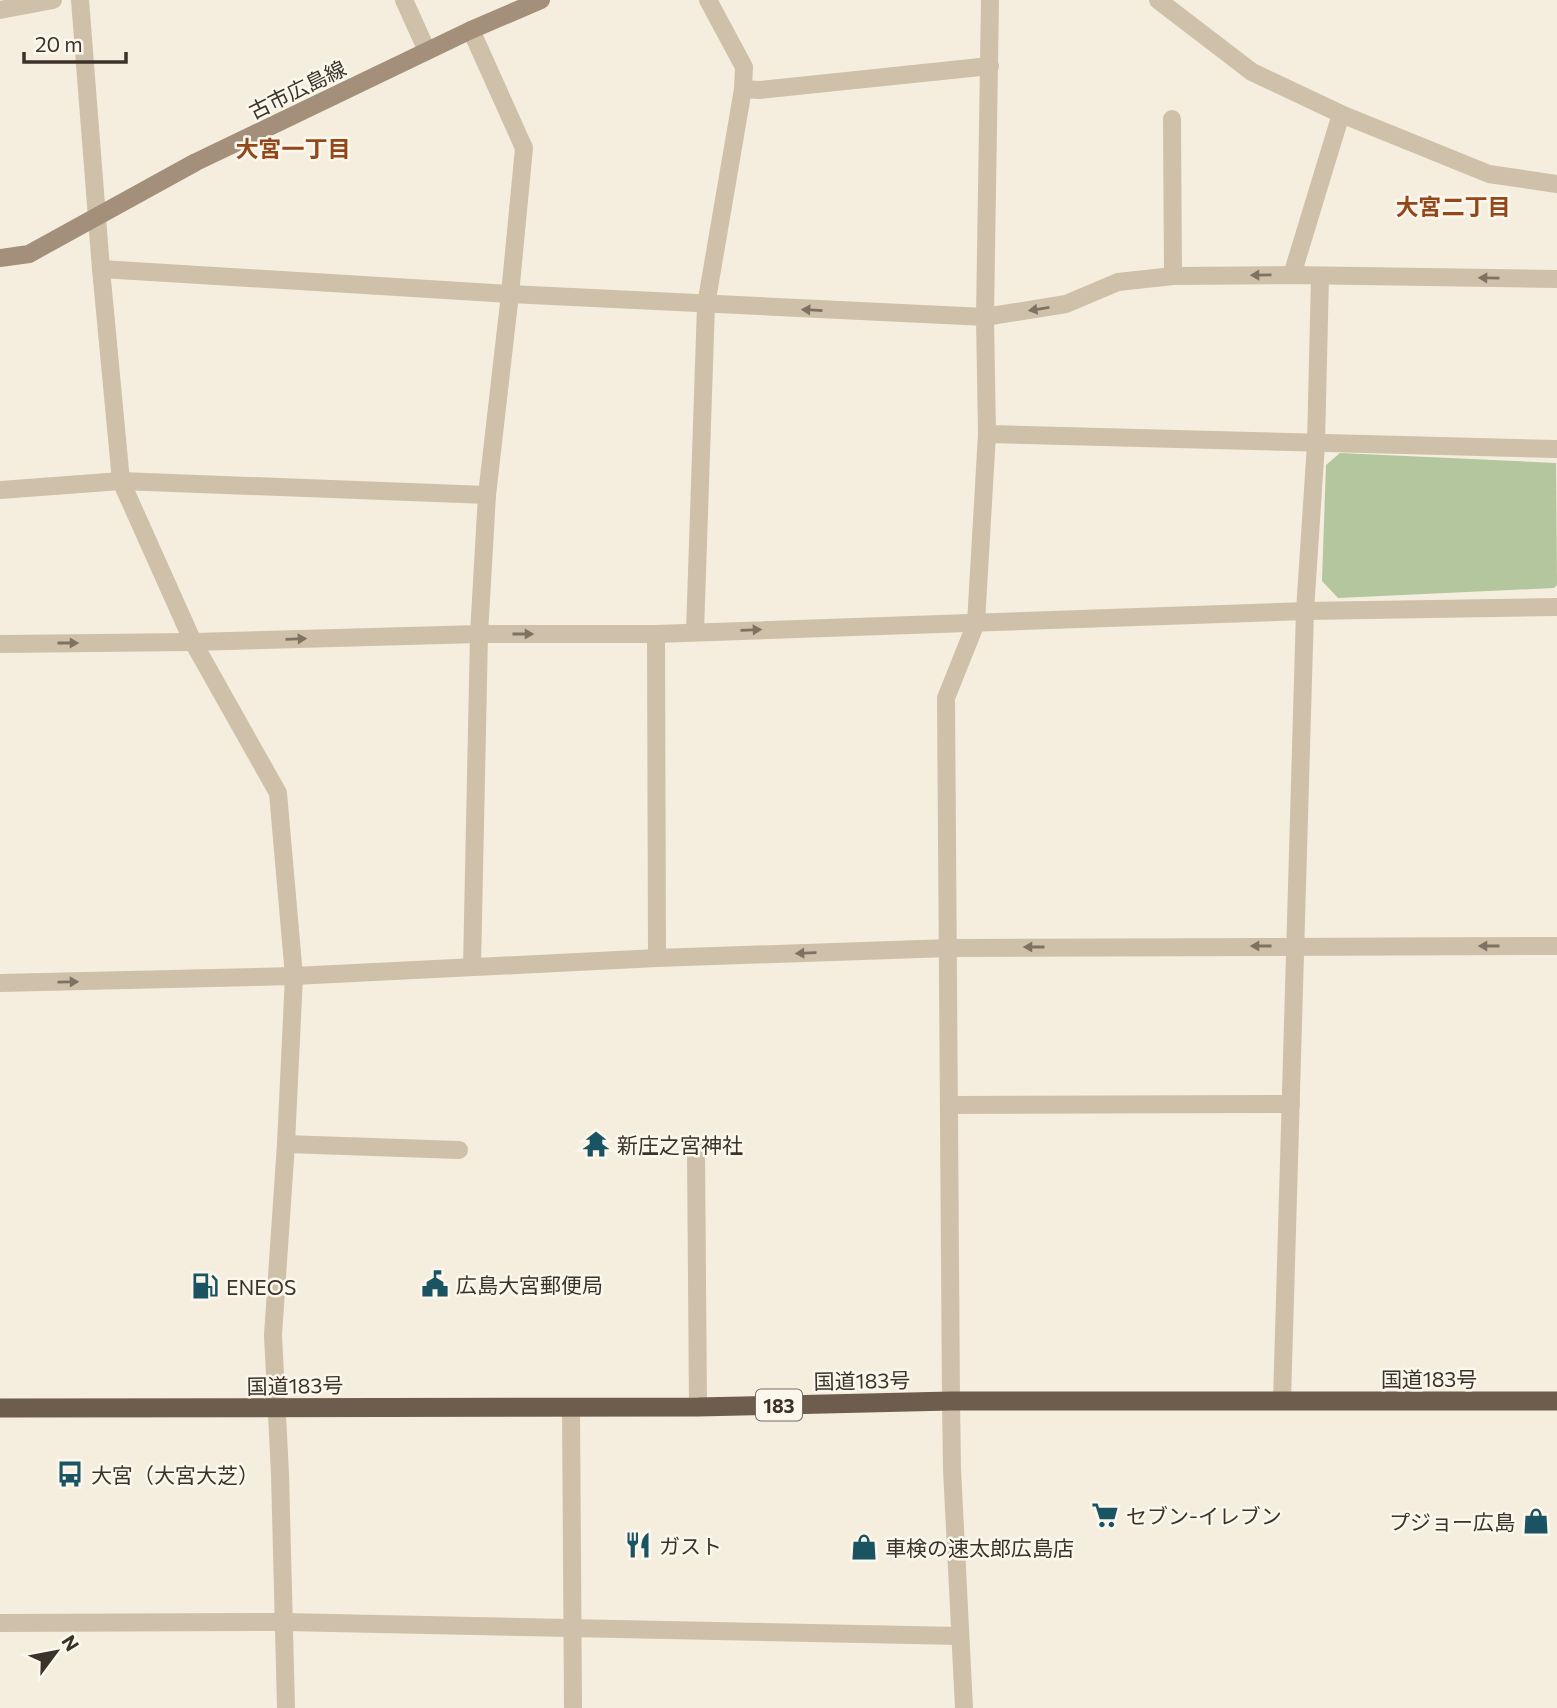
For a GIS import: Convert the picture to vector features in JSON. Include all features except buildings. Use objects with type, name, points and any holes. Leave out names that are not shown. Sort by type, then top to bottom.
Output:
[{"type":"highway","name":"国道183号","points":[[0,1408],[698,1407],[951,1401],[1557,1401]]},
{"type":"main road","name":"古市広島線","points":[[0,258],[29,254],[196,162],[471,30],[541,0]]},
{"type":"street","points":[[0,10],[53,0]]},
{"type":"street","points":[[80,0],[121,481],[193,642],[278,793],[293,976],[286,1144],[273,1335],[280,1474],[286,1708]]},
{"type":"street","points":[[404,0],[427,51]]},
{"type":"street","points":[[695,632],[706,305],[743,89],[744,67],[708,0]]},
{"type":"street","points":[[964,1708],[951,1401],[951,1105],[946,698],[976,624],[987,434],[985,317],[990,0]]},
{"type":"street","points":[[1158,0],[1252,72],[1342,114],[1489,174],[1557,184]]},
{"type":"street","points":[[471,30],[524,148],[487,495],[480,634],[472,967]]},
{"type":"street","points":[[743,89],[773,89],[990,66]]},
{"type":"street","points":[[1292,275],[1342,114]]},
{"type":"street","points":[[1172,120],[1172,276]]},
{"type":"street","points":[[101,269],[706,305],[985,317],[1066,304],[1118,282],[1172,276],[1557,279]]},
{"type":"street","points":[[1283,1401],[1305,611],[1317,444],[1320,276]]},
{"type":"street","points":[[987,434],[1557,449]]},
{"type":"street","points":[[0,490],[121,481],[487,495]]},
{"type":"street","points":[[0,643],[193,642],[480,634],[656,634],[1305,611],[1557,607]]},
{"type":"street","points":[[656,634],[657,958]]},
{"type":"street","points":[[0,983],[293,976],[657,958],[949,948],[1557,946]]},
{"type":"street","points":[[951,1105],[1291,1104]]},
{"type":"street","points":[[286,1144],[459,1150]]},
{"type":"street","points":[[696,1150],[698,1407]]},
{"type":"street","points":[[571,1407],[573,1708]]},
{"type":"street","points":[[0,1623],[284,1622],[960,1636]]},
{"type":"green space","points":[[1340,453],[1556,463],[1557,585],[1554,588],[1338,598],[1322,581],[1326,465]]},
{"type":"place","name":"新庄之宮神社","points":[[596,1144]]},
{"type":"place","name":"広島大宮郵便局","points":[[435,1284]]},
{"type":"place","name":"ENEOS","points":[[205,1286]]},
{"type":"place","name":"大宮（大宮大芝）","points":[[70,1474]]},
{"type":"place","name":"セブン-イレブン","points":[[1105,1515]]},
{"type":"place","name":"プジョー広島","points":[[1536,1521]]},
{"type":"place","name":"ガスト","points":[[638,1545]]},
{"type":"place","name":"車検の速太郎広島店","points":[[864,1547]]},
{"type":"district","name":"大宮一丁目","points":[[293,148]]},
{"type":"district","name":"大宮二丁目","points":[[1453,206]]}]
